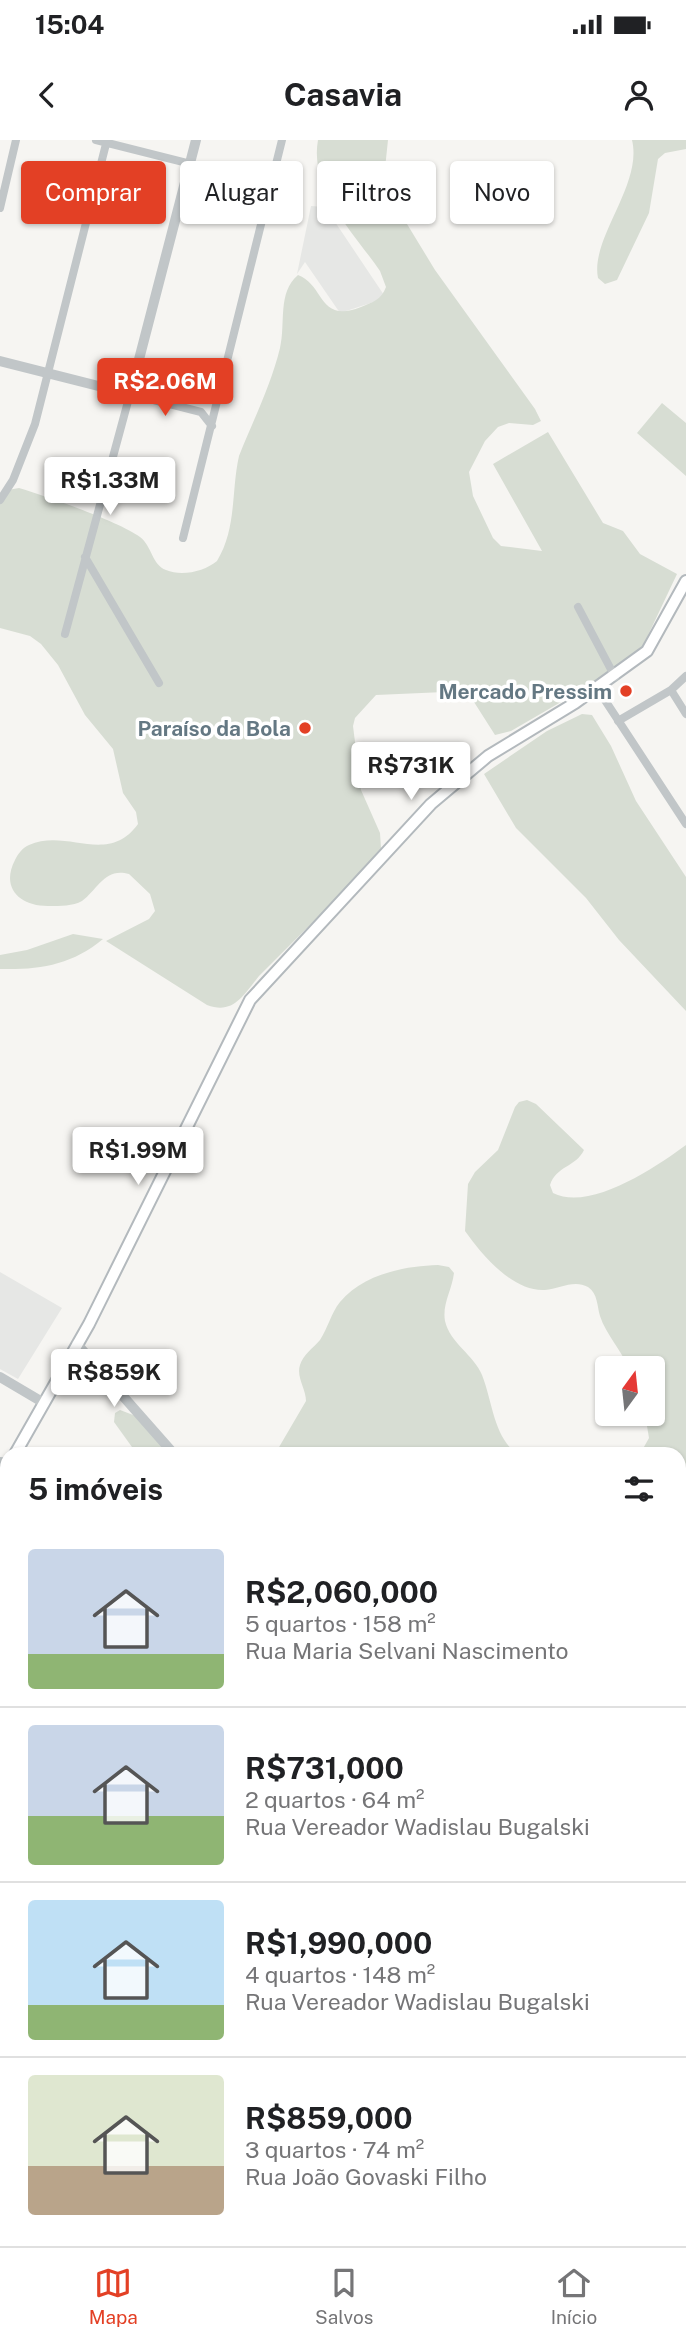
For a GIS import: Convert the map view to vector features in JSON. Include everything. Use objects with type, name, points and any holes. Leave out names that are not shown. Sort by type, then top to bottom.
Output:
[{"type":"main road","points":[[19,1447],[77,1343],[190,1116],[257,991],[431,804],[488,756],[615,677],[647,652],[686,581]]},
{"type":"street","points":[[0,208],[16,140]]},
{"type":"street","points":[[96,140],[180,161]]},
{"type":"street","points":[[190,161],[196,140]]},
{"type":"street","points":[[276,161],[282,140]]},
{"type":"street","points":[[0,500],[13,480],[36,424],[107,141]]},
{"type":"street","points":[[65,634],[180,199]]},
{"type":"street","points":[[183,538],[260,224]]},
{"type":"street","points":[[0,361],[201,412],[212,426]]},
{"type":"street","points":[[85,557],[159,683]]},
{"type":"street","points":[[578,607],[615,677]]},
{"type":"street","points":[[618,721],[671,690],[686,676]]},
{"type":"street","points":[[597,688],[686,824]]},
{"type":"street","points":[[671,690],[686,714]]},
{"type":"street","points":[[77,1343],[168,1447]]},
{"type":"street","points":[[0,1377],[44,1403]]},
{"type":"shaded area","points":[[318,140],[388,140],[386,161],[318,161]]},
{"type":"shaded area","points":[[632,140],[686,140],[686,149],[665,153],[658,159],[649,213],[617,280],[605,284],[598,278],[601,246],[630,175]]},
{"type":"shaded area","points":[[311,206],[317,206],[317,224],[336,224],[386,298],[340,313],[305,262],[297,274]]},
{"type":"shaded area","points":[[346,224],[407,224],[435,270],[541,421],[533,425],[509,423],[498,427],[485,441],[469,472],[473,496],[493,538],[501,546],[542,551],[493,464],[548,432],[603,523],[623,531],[640,554],[677,574],[641,650],[604,677],[511,731],[495,735],[467,691],[376,695],[355,718],[353,726],[361,790],[380,833],[381,848],[372,863],[259,976],[237,1002],[224,1008],[216,1007],[207,1005],[106,941],[149,919],[155,911],[150,894],[129,874],[108,876],[88,896],[75,904],[40,906],[22,900],[12,888],[11,870],[20,851],[29,845],[58,840],[100,845],[114,843],[138,824],[136,812],[123,793],[113,749],[85,715],[58,665],[41,644],[30,636],[0,628],[0,498],[8,490],[19,488],[100,517],[140,537],[161,568],[172,572],[193,572],[217,561],[231,523],[239,456],[267,389],[280,348],[283,309],[291,282],[298,275],[307,280],[323,301],[337,311],[347,311],[373,302],[382,295],[386,287],[380,271]]},
{"type":"shaded area","points":[[662,403],[686,423],[686,476],[637,433]]},
{"type":"shaded area","points":[[582,714],[592,715],[611,746],[636,801],[686,877],[686,1011],[619,940],[586,898],[516,828],[484,774],[547,731]]},
{"type":"shaded area","points":[[73,934],[103,939],[79,955],[55,964],[0,969],[0,955],[27,950]]},
{"type":"shaded area","points":[[527,1100],[536,1104],[584,1150],[576,1160],[557,1174],[550,1185],[553,1193],[568,1197],[585,1197],[622,1184],[686,1145],[686,1447],[644,1447],[649,1438],[647,1426],[665,1426],[665,1356],[622,1356],[603,1323],[595,1297],[588,1287],[577,1284],[545,1290],[521,1285],[489,1261],[465,1231],[468,1184],[475,1172],[498,1150],[519,1102]]},
{"type":"shaded area","points":[[438,1265],[449,1267],[454,1273],[445,1309],[445,1321],[452,1336],[474,1361],[482,1375],[498,1428],[510,1447],[279,1447],[306,1401],[299,1374],[301,1361],[320,1340],[340,1302],[349,1292],[372,1278],[412,1267]]},
{"type":"shaded area","points":[[0,1272],[62,1308],[18,1379],[0,1369]]},
{"type":"shaded area","points":[[120,1410],[141,1418],[168,1447],[132,1447],[114,1422],[115,1413]]},
{"type":"place","name":"Mercado Pressim","points":[[626,691]]},
{"type":"place","name":"Paraíso da Bola","points":[[305,728]]}]
